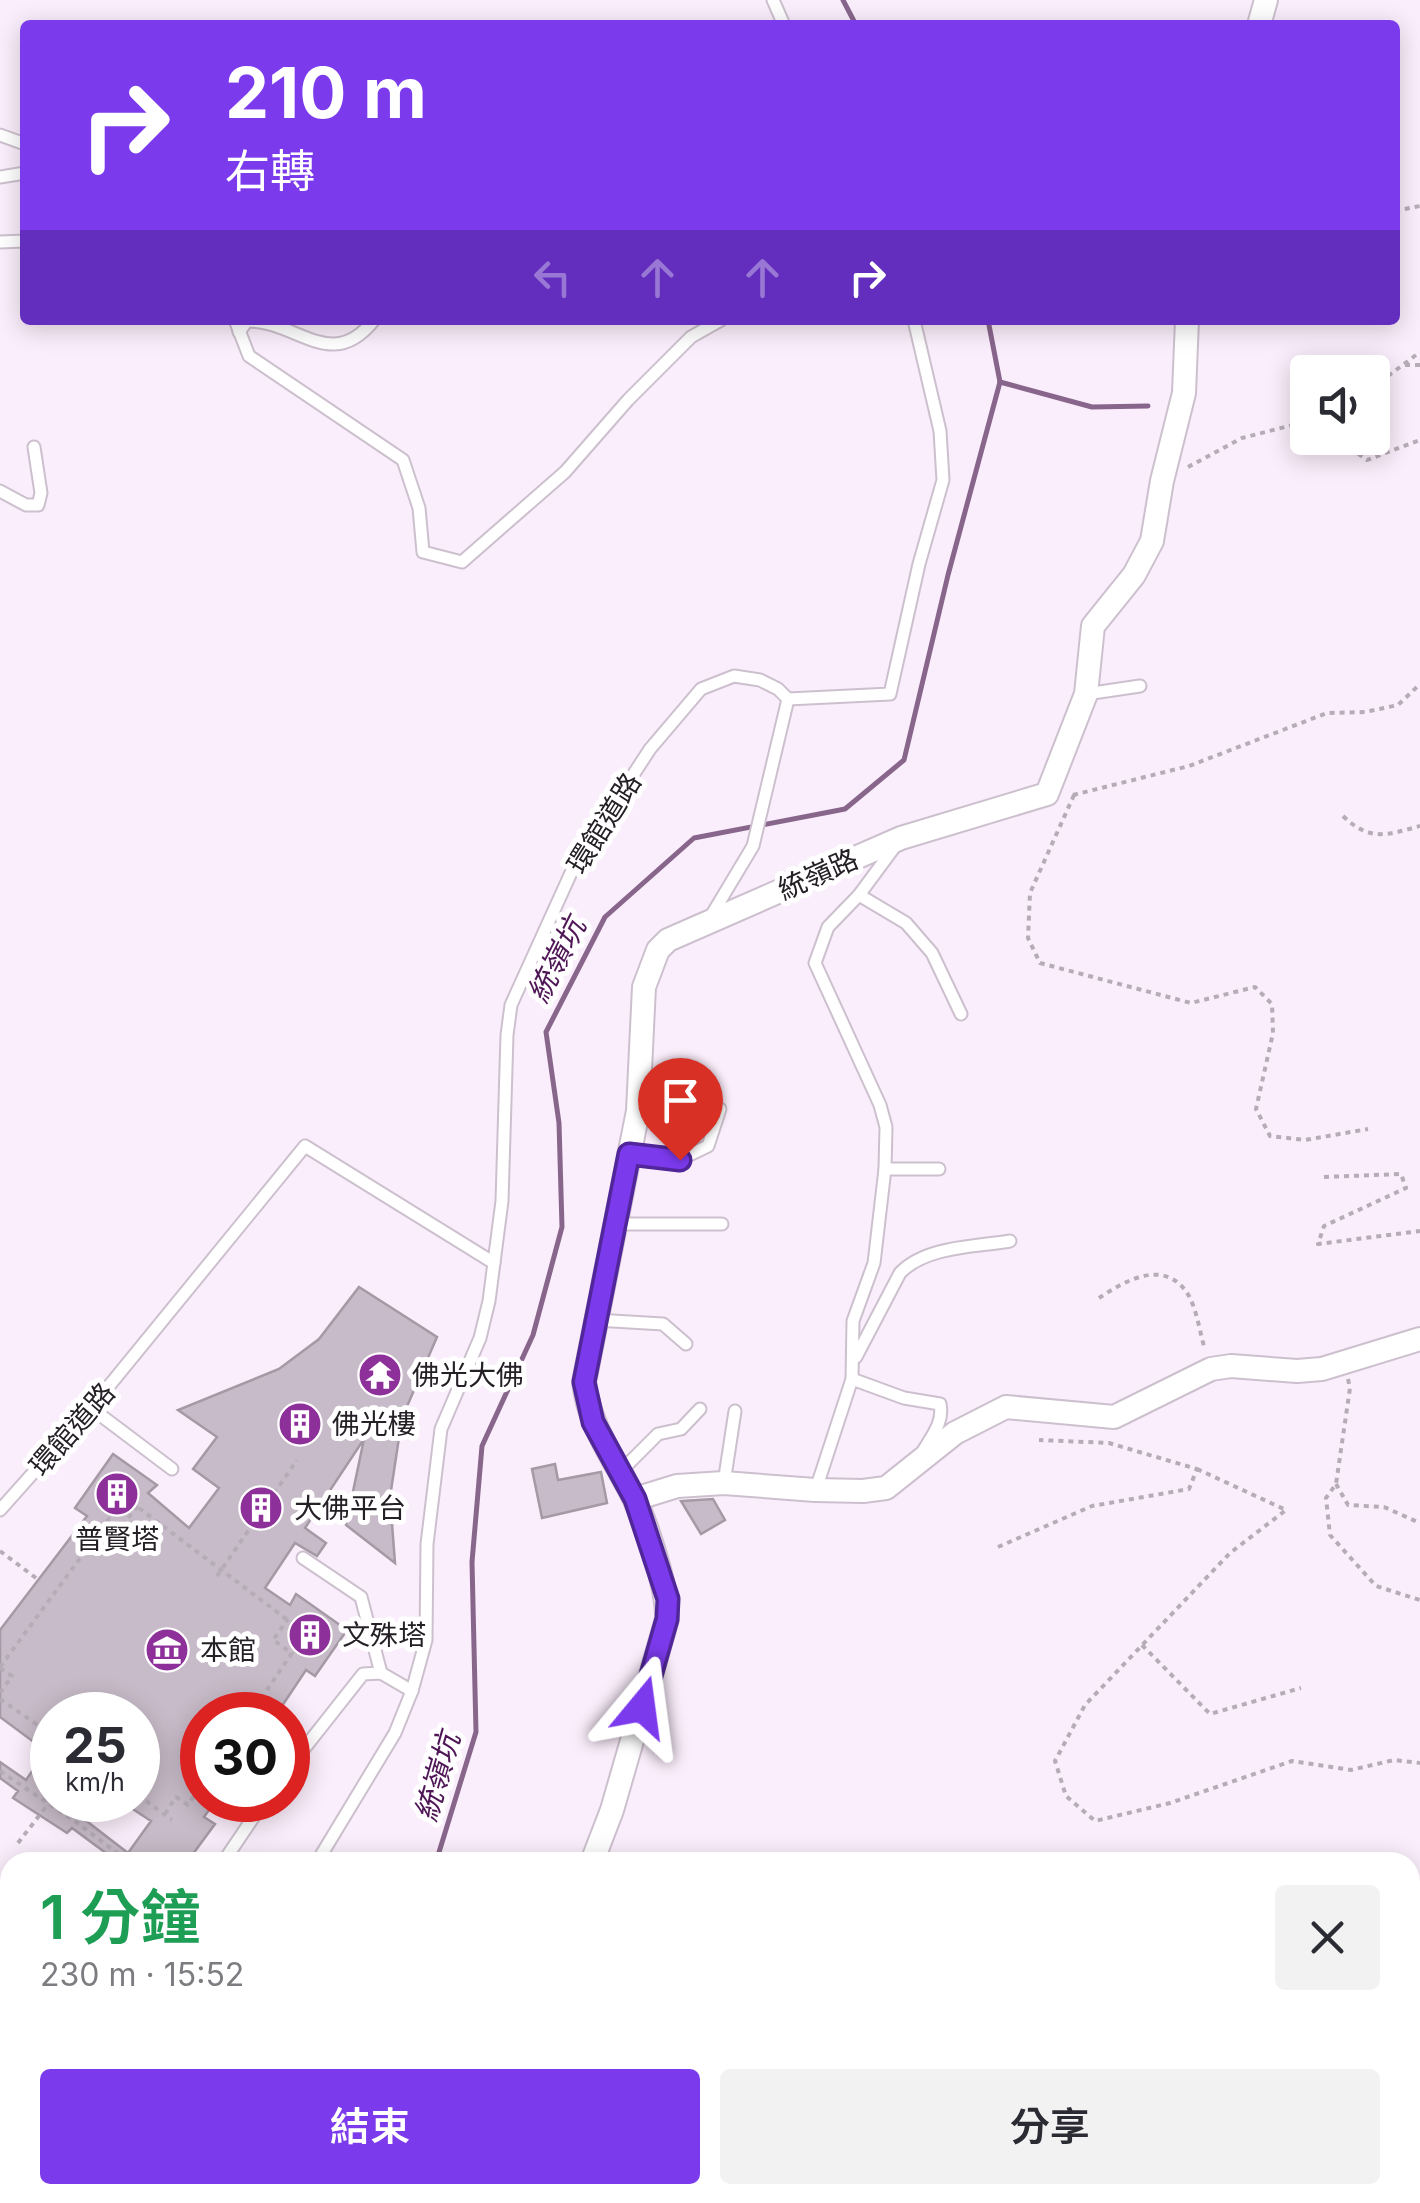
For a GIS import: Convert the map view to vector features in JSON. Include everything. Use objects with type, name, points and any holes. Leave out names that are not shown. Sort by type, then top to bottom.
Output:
[{"type":"street","points":[[1046,794],[1086,694],[1092,626],[1134,574],[1152,541],[1184,393],[1188,325]]},
{"type":"street","name":"統嶺路","points":[[596,1852],[612,1810],[667,1619],[668,1599],[635,1499],[619,1474],[587,1404],[584,1382],[638,1111],[641,1008],[648,970],[668,940],[902,838],[1046,794]]},
{"type":"street","points":[[635,1499],[677,1486],[724,1483],[816,1490],[886,1488],[954,1434],[1006,1407],[1114,1417],[1211,1369],[1231,1366],[1297,1372],[1420,1339]]},
{"type":"lane","points":[[272,325],[319,344],[345,344],[361,336],[370,325]]},
{"type":"lane","points":[[237,326],[249,356],[403,460],[419,508],[423,552],[462,562],[565,472],[691,337],[712,325]]},
{"type":"lane","points":[[706,924],[753,846],[788,699],[890,694],[918,564],[942,480],[940,431],[915,325]]},
{"type":"lane","points":[[0,490],[26,505],[38,505],[42,493],[34,447]]},
{"type":"lane","name":"環館道路","points":[[322,1852],[395,1732],[412,1691],[426,1640],[427,1544],[441,1428],[480,1338],[494,1263],[502,1200],[511,1005],[575,864],[650,749],[701,688],[734,676],[760,680],[788,699]]},
{"type":"lane","points":[[1086,694],[1140,686]]},
{"type":"lane","points":[[816,1490],[852,1379],[852,1321],[874,1263],[886,1127],[880,1105],[815,964],[828,927],[859,895],[902,838]]},
{"type":"lane","points":[[859,895],[906,923],[932,954],[961,1014]]},
{"type":"lane","points":[[629,1154],[680,1160],[708,1146],[720,1110]]},
{"type":"lane","name":"環館道路","points":[[0,1510],[91,1408],[305,1146],[494,1263]]},
{"type":"lane","points":[[884,1169],[939,1170]]},
{"type":"lane","points":[[616,1224],[722,1224]]},
{"type":"lane","points":[[854,1361],[908,1264],[926,1255],[1010,1241]]},
{"type":"lane","points":[[596,1320],[664,1324],[686,1344]]},
{"type":"lane","points":[[852,1379],[904,1398],[940,1404],[938,1426],[911,1470]]},
{"type":"lane","points":[[91,1408],[172,1469]]},
{"type":"lane","points":[[619,1474],[658,1434],[681,1429],[700,1409]]},
{"type":"lane","points":[[724,1483],[735,1411]]},
{"type":"lane","points":[[303,1558],[361,1597],[380,1674]]},
{"type":"lane","points":[[310,1740],[358,1678],[380,1674],[412,1691]]},
{"type":"lane","points":[[230,1852],[250,1822]]},
{"type":"path","points":[[1390,374],[1420,352]]},
{"type":"path","points":[[1400,366],[1420,365]]},
{"type":"path","points":[[1162,482],[1242,438],[1290,426]]},
{"type":"path","points":[[1390,451],[1420,440]]},
{"type":"path","points":[[1046,794],[1074,795],[1189,766],[1327,713],[1365,712],[1398,705],[1420,684]]},
{"type":"path","points":[[1074,795],[1030,894],[1028,938],[1040,963],[1191,1003],[1255,987],[1272,1004],[1273,1032],[1256,1109],[1270,1136],[1305,1140],[1368,1130]]},
{"type":"path","points":[[1342,816],[1357,829],[1382,836],[1420,826]]},
{"type":"path","points":[[1324,1177],[1401,1174],[1406,1188],[1324,1226],[1318,1244],[1420,1230]]},
{"type":"path","points":[[1099,1298],[1127,1280],[1149,1273],[1169,1278],[1188,1295],[1211,1369]]},
{"type":"path","points":[[1342,1360],[1350,1388],[1336,1484],[1326,1498],[1330,1534],[1376,1586],[1420,1600]]},
{"type":"path","points":[[1039,1440],[1109,1442],[1197,1469],[1286,1510],[1230,1553],[1085,1705],[1055,1761],[1066,1796],[1095,1822],[1170,1803],[1292,1761],[1351,1770],[1394,1760],[1420,1763]]},
{"type":"path","points":[[217,1576],[297,1460]]},
{"type":"path","points":[[998,1547],[1092,1506],[1189,1488],[1197,1469]]},
{"type":"path","points":[[1336,1484],[1348,1505],[1384,1507],[1420,1523]]},
{"type":"path","points":[[131,1502],[297,1627]]},
{"type":"path","points":[[30,1718],[0,1696],[12,1676],[0,1668],[109,1519],[121,1528],[138,1506]]},
{"type":"path","points":[[0,1551],[40,1581]]},
{"type":"path","points":[[266,1692],[292,1653],[273,1640],[288,1619]]},
{"type":"path","points":[[1142,1645],[1210,1714],[1301,1688]]},
{"type":"path","points":[[0,1771],[30,1789]]},
{"type":"path","points":[[165,1814],[176,1797],[180,1799]]},
{"type":"path","points":[[160,1810],[172,1820]]},
{"type":"path","points":[[18,1843],[34,1822]]},
{"type":"path","points":[[78,1822],[116,1852]]},
{"type":"building","points":[[359,1287],[437,1337],[402,1418],[390,1497],[395,1563],[346,1525],[364,1439],[305,1528],[326,1543],[317,1556],[295,1543],[265,1588],[290,1605],[296,1594],[347,1630],[315,1676],[306,1670],[291,1692],[180,1692],[180,1822],[215,1824],[194,1852],[129,1852],[150,1822],[160,1822],[160,1692],[30,1692],[30,1739],[0,1717],[0,1630],[87,1516],[75,1508],[113,1454],[157,1485],[148,1493],[189,1528],[219,1488],[193,1469],[217,1437],[178,1410],[279,1369],[319,1339]]},
{"type":"building","points":[[555,1464],[558,1480],[601,1472],[607,1503],[542,1518],[532,1469]]},
{"type":"building","points":[[713,1499],[725,1520],[701,1534],[681,1501]]},
{"type":"building","points":[[0,1762],[26,1780],[30,1774],[30,1809],[13,1798],[18,1791],[0,1778]]},
{"type":"building","points":[[50,1822],[88,1822],[127,1852],[104,1852],[72,1828],[67,1833]]},
{"type":"waterway","name":"統嶺坑","points":[[843,0],[853,20]]},
{"type":"waterway","name":"統嶺坑","points":[[439,1852],[476,1732],[472,1562],[482,1446],[533,1335],[562,1227],[559,1123],[546,1032],[605,917],[694,838],[845,809],[904,760],[1000,382],[989,325]]},
{"type":"waterway","points":[[1000,382],[1092,407],[1148,406]]},
{"type":"place","name":"佛光大佛","points":[[380,1375]]},
{"type":"place","name":"佛光樓","points":[[300,1424]]},
{"type":"place","name":"普賢塔","points":[[117,1494]]},
{"type":"place","name":"大佛平台","points":[[261,1508]]},
{"type":"place","name":"文殊塔","points":[[310,1635]]},
{"type":"place","name":"本館","points":[[167,1650]]},
{"type":"route","points":[[642,1707],[667,1619],[668,1599],[635,1499],[593,1422],[584,1382],[629,1154],[680,1160]]}]
